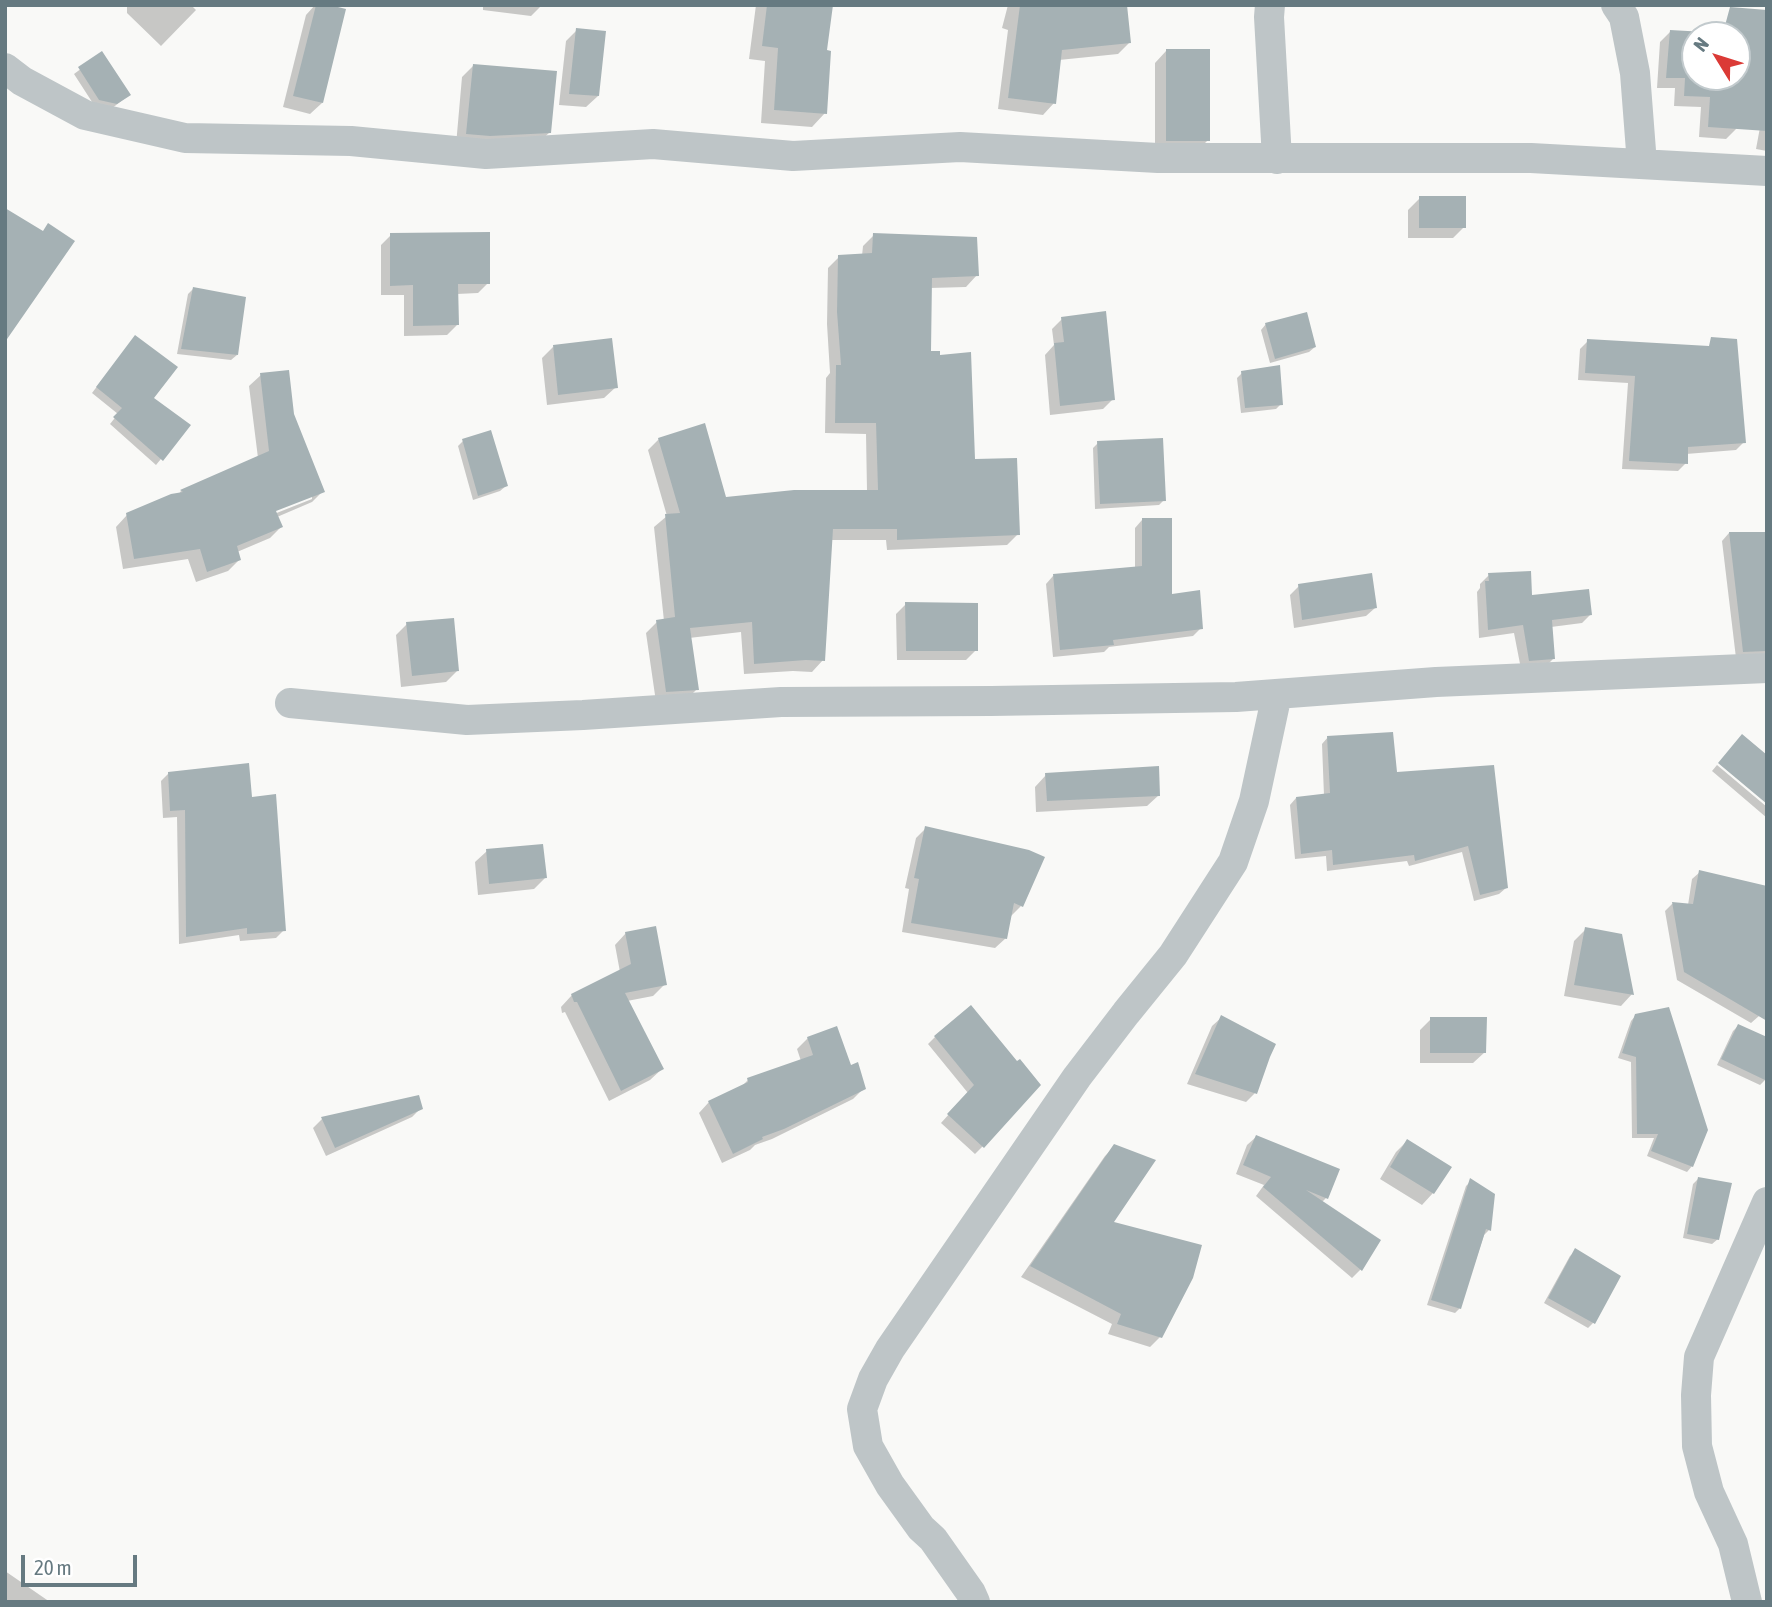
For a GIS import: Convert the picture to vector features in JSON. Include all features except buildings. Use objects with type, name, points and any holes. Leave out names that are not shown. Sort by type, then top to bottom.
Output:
[{"type":"street","points":[[1270,5],[1277,159]]},
{"type":"street","points":[[1616,5],[1624,17],[1635,73],[1642,164]]},
{"type":"street","points":[[5,68],[22,81],[85,115],[186,138],[351,141],[486,154],[653,144],[793,156],[960,147],[1158,158],[1531,158],[1767,171]]},
{"type":"street","points":[[290,703],[467,720],[780,702],[1236,697],[1449,681],[1767,668]]},
{"type":"street","points":[[975,1602],[933,1539],[922,1528],[885,1475],[868,1446],[862,1409],[873,1379],[890,1349],[1077,1077],[1173,956],[1233,862],[1254,801],[1277,694]]},
{"type":"street","points":[[1747,1602],[1733,1544],[1709,1492],[1697,1446],[1696,1395],[1699,1357],[1767,1202]]}]
